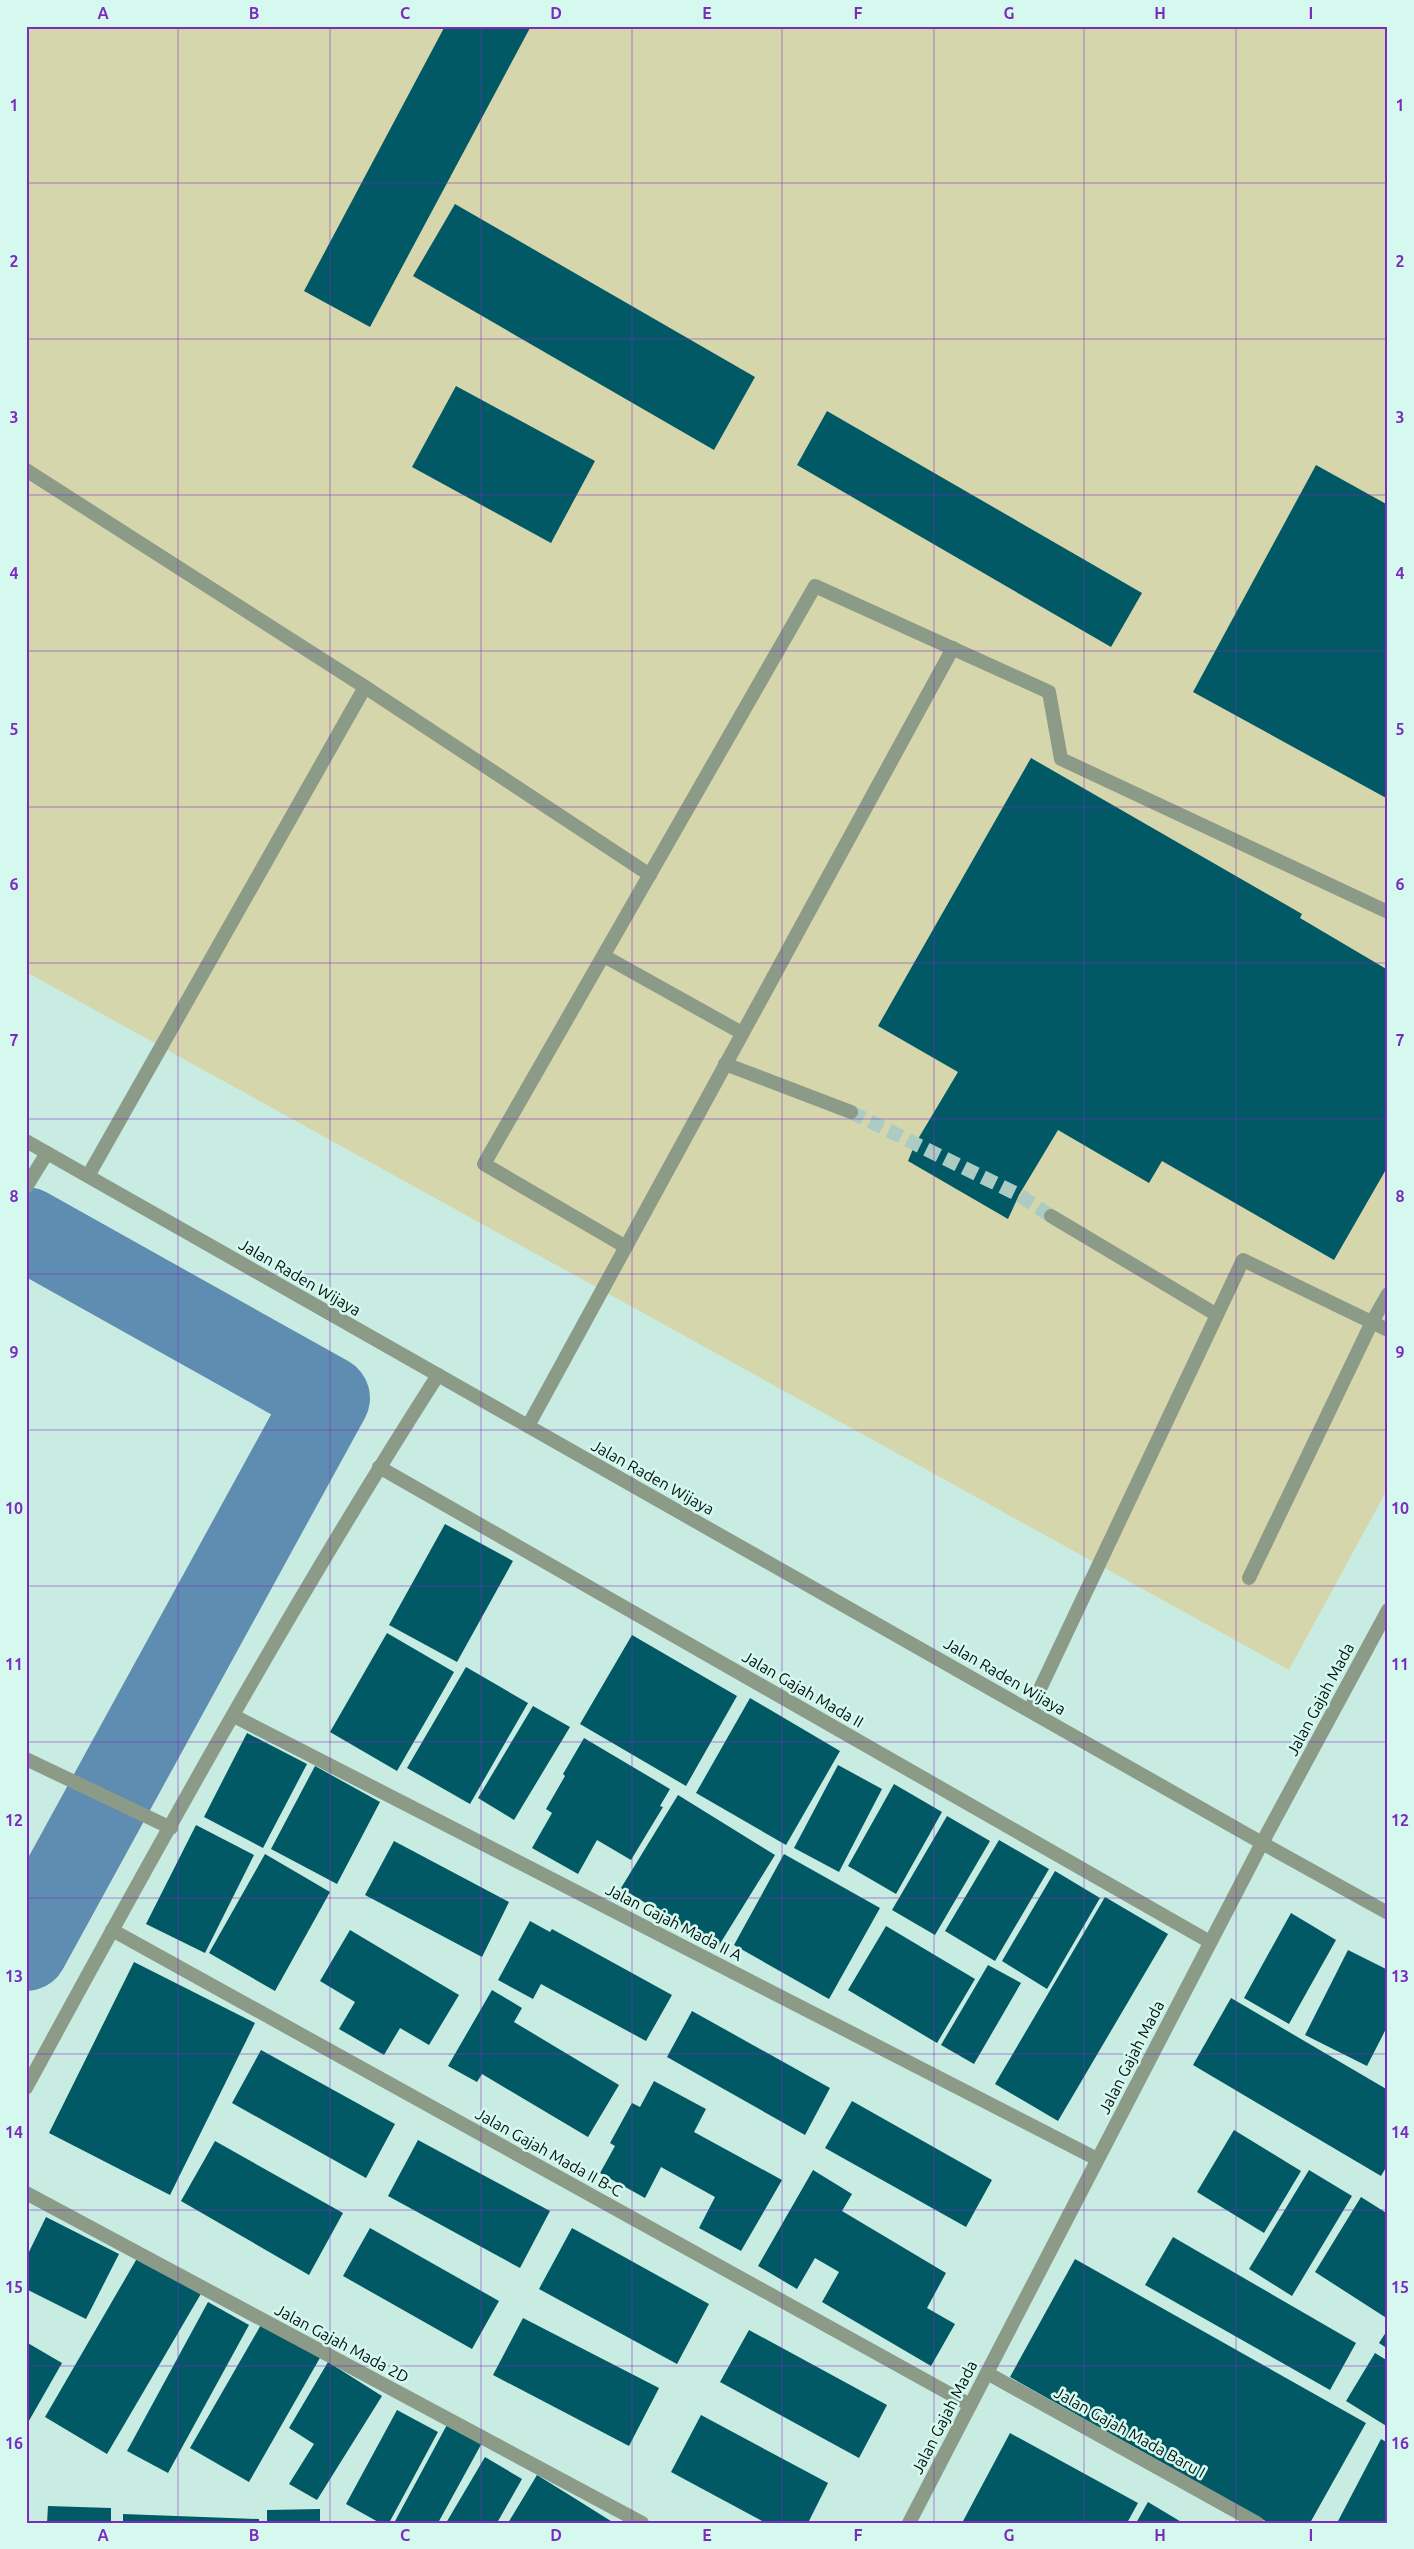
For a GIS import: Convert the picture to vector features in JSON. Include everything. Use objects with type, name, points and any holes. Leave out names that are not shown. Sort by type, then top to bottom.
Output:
[{"type":"street","points":[[26,470],[365,687],[650,874]]},
{"type":"street","points":[[626,1247],[484,1164],[815,586],[1048,692],[1060,758],[1388,912]]},
{"type":"street","points":[[528,1426],[953,648]]},
{"type":"street","points":[[88,1176],[365,687]]},
{"type":"street","points":[[604,956],[742,1033]]},
{"type":"street","points":[[725,1064],[851,1112]]},
{"type":"street","name":"Jalan Raden Wijaya","points":[[26,1141],[1388,1913]]},
{"type":"street","points":[[26,1187],[47,1153]]},
{"type":"street","points":[[1051,1216],[1217,1315]]},
{"type":"street","points":[[1030,1710],[1243,1260],[1388,1330]]},
{"type":"street","points":[[1249,1578],[1372,1322],[1388,1294]]},
{"type":"street","points":[[26,2088],[112,1930],[234,1716],[379,1467],[438,1375]]},
{"type":"street","name":"Jalan Gajah Mada II","points":[[379,1467],[1210,1942]]},
{"type":"street","name":"Jalan Gajah Mada","points":[[909,2523],[1210,1942],[1388,1610]]},
{"type":"street","name":"Jalan Gajah Mada II A","points":[[234,1716],[1098,2159]]},
{"type":"street","points":[[26,1759],[171,1828]]},
{"type":"street","name":"Jalan Gajah Mada II B-C","points":[[112,1930],[970,2405]]},
{"type":"street","name":"Jalan Gajah Mada 2D","points":[[26,2194],[642,2523]]},
{"type":"street","name":"Jalan Gajah Mada Baru I","points":[[987,2373],[1257,2523]]},
{"type":"green space","points":[[26,26],[1388,26],[1388,1488],[1289,1670],[26,972]]},
{"type":"building","points":[[445,26],[531,26],[370,327],[304,291]]},
{"type":"building","points":[[455,204],[755,377],[714,450],[413,276]]},
{"type":"building","points":[[456,386],[595,461],[551,543],[412,467]]},
{"type":"building","points":[[827,411],[1142,593],[1111,647],[797,465]]},
{"type":"building","points":[[1316,465],[1388,505],[1388,799],[1193,692]]},
{"type":"building","points":[[1031,758],[1302,914],[1300,918],[1388,970],[1388,1166],[1334,1260],[1162,1161],[1149,1183],[1058,1130],[1019,1195],[1008,1219],[908,1161],[915,1144],[958,1072],[878,1026]]},
{"type":"building","points":[[445,1524],[513,1561],[457,1662],[389,1625]]},
{"type":"building","points":[[387,1633],[454,1672],[397,1771],[330,1732]]},
{"type":"building","points":[[632,1635],[737,1696],[686,1786],[580,1724]]},
{"type":"building","points":[[466,1667],[528,1703],[470,1804],[407,1768]]},
{"type":"building","points":[[750,1698],[840,1751],[786,1845],[696,1793]]},
{"type":"building","points":[[533,1706],[570,1727],[514,1820],[478,1798]]},
{"type":"building","points":[[247,1733],[307,1764],[263,1848],[204,1817]]},
{"type":"building","points":[[584,1738],[670,1789],[660,1806],[663,1807],[631,1860],[597,1840],[578,1874],[532,1848],[552,1813],[546,1809],[565,1776],[563,1774]]},
{"type":"building","points":[[838,1765],[882,1789],[839,1872],[794,1848]]},
{"type":"building","points":[[315,1766],[380,1802],[337,1884],[271,1849]]},
{"type":"building","points":[[894,1784],[942,1812],[896,1894],[848,1866]]},
{"type":"building","points":[[678,1795],[775,1855],[718,1947],[621,1888]]},
{"type":"building","points":[[947,1816],[990,1841],[935,1935],[892,1910]]},
{"type":"building","points":[[196,1825],[254,1855],[205,1953],[146,1924]]},
{"type":"building","points":[[999,1840],[1049,1869],[995,1961],[945,1931]]},
{"type":"building","points":[[394,1841],[509,1902],[482,1957],[365,1895]]},
{"type":"building","points":[[265,1854],[330,1892],[275,1991],[209,1953]]},
{"type":"building","points":[[784,1854],[880,1908],[829,1999],[734,1945]]},
{"type":"building","points":[[1055,1871],[1100,1898],[1047,1989],[1002,1961]]},
{"type":"building","points":[[1105,1897],[1168,1934],[1058,2121],[995,2084]]},
{"type":"building","points":[[1291,1913],[1336,1940],[1289,2024],[1244,1998]]},
{"type":"building","points":[[530,1921],[550,1932],[552,1929],[672,1995],[646,2041],[541,1984],[533,1999],[498,1980]]},
{"type":"building","points":[[886,1926],[975,1979],[937,2043],[848,1990]]},
{"type":"building","points":[[350,1930],[459,1995],[429,2045],[400,2028],[384,2055],[339,2029],[355,2002],[320,1981]]},
{"type":"building","points":[[1348,1950],[1388,1970],[1388,2025],[1367,2066],[1305,2035]]},
{"type":"building","points":[[134,1962],[255,2023],[170,2195],[49,2133]]},
{"type":"building","points":[[988,1965],[1021,1983],[974,2064],[941,2045]]},
{"type":"building","points":[[492,1990],[522,2008],[514,2022],[619,2085],[588,2137],[482,2074],[477,2082],[448,2066]]},
{"type":"building","points":[[1231,1998],[1388,2090],[1388,2164],[1381,2176],[1193,2065]]},
{"type":"building","points":[[692,2011],[830,2088],[805,2135],[667,2057]]},
{"type":"building","points":[[261,2050],[395,2124],[366,2178],[232,2103]]},
{"type":"building","points":[[654,2081],[706,2109],[694,2132],[782,2180],[741,2251],[699,2228],[715,2197],[661,2167],[645,2198],[600,2173],[615,2146],[610,2143],[632,2103],[640,2107]]},
{"type":"building","points":[[852,2101],[992,2180],[966,2227],[825,2148]]},
{"type":"building","points":[[1234,2130],[1301,2171],[1264,2233],[1197,2192]]},
{"type":"building","points":[[418,2140],[550,2211],[520,2268],[388,2196]]},
{"type":"building","points":[[215,2141],[343,2213],[309,2275],[181,2201]]},
{"type":"building","points":[[813,2170],[852,2194],[842,2211],[946,2273],[927,2308],[955,2324],[931,2366],[822,2302],[839,2272],[815,2258],[797,2289],[758,2266]]},
{"type":"building","points":[[1309,2170],[1352,2196],[1292,2296],[1249,2269]]},
{"type":"building","points":[[1361,2197],[1388,2214],[1388,2319],[1315,2272]]},
{"type":"building","points":[[46,2217],[119,2254],[86,2319],[26,2289],[26,2258]]},
{"type":"building","points":[[370,2228],[499,2301],[472,2349],[343,2276]]},
{"type":"building","points":[[572,2228],[709,2304],[677,2364],[539,2289]]},
{"type":"building","points":[[1173,2237],[1356,2343],[1330,2390],[1145,2285]]},
{"type":"building","points":[[139,2255],[202,2292],[107,2454],[45,2417]]},
{"type":"building","points":[[1075,2259],[1366,2423],[1310,2523],[1269,2523],[1010,2377]]},
{"type":"building","points":[[208,2302],[249,2325],[168,2473],[127,2451]]},
{"type":"building","points":[[523,2318],[659,2388],[629,2446],[493,2375]]},
{"type":"building","points":[[262,2323],[321,2356],[249,2482],[190,2448]]},
{"type":"building","points":[[1388,2329],[1388,2349],[1379,2343]]},
{"type":"building","points":[[749,2330],[887,2405],[859,2458],[720,2382]]},
{"type":"building","points":[[26,2342],[62,2363],[26,2426]]},
{"type":"building","points":[[1375,2353],[1388,2361],[1388,2427],[1346,2401]]},
{"type":"building","points":[[328,2362],[382,2396],[317,2500],[289,2484],[314,2444],[289,2428]]},
{"type":"building","points":[[397,2410],[438,2432],[389,2523],[380,2523],[346,2504]]},
{"type":"building","points":[[701,2415],[828,2483],[808,2523],[766,2523],[671,2472]]},
{"type":"building","points":[[449,2421],[483,2441],[438,2523],[394,2523]]},
{"type":"building","points":[[1010,2433],[1138,2503],[1127,2523],[962,2523]]},
{"type":"building","points":[[1381,2439],[1388,2443],[1388,2523],[1337,2523]]},
{"type":"building","points":[[485,2457],[522,2479],[497,2523],[446,2523]]},
{"type":"building","points":[[537,2475],[579,2501],[614,2523],[508,2523]]},
{"type":"building","points":[[1148,2502],[1183,2523],[1136,2523]]},
{"type":"building","points":[[48,2506],[111,2508],[111,2523],[47,2523]]},
{"type":"building","points":[[320,2509],[320,2523],[267,2523],[267,2510]]},
{"type":"building","points":[[123,2514],[259,2519],[259,2523],[123,2523]]},
{"type":"waterway","points":[[26,1229],[328,1398],[26,1949]]},
{"type":"tunnel","points":[[851,1112],[1019,1195],[1051,1216]]}]
